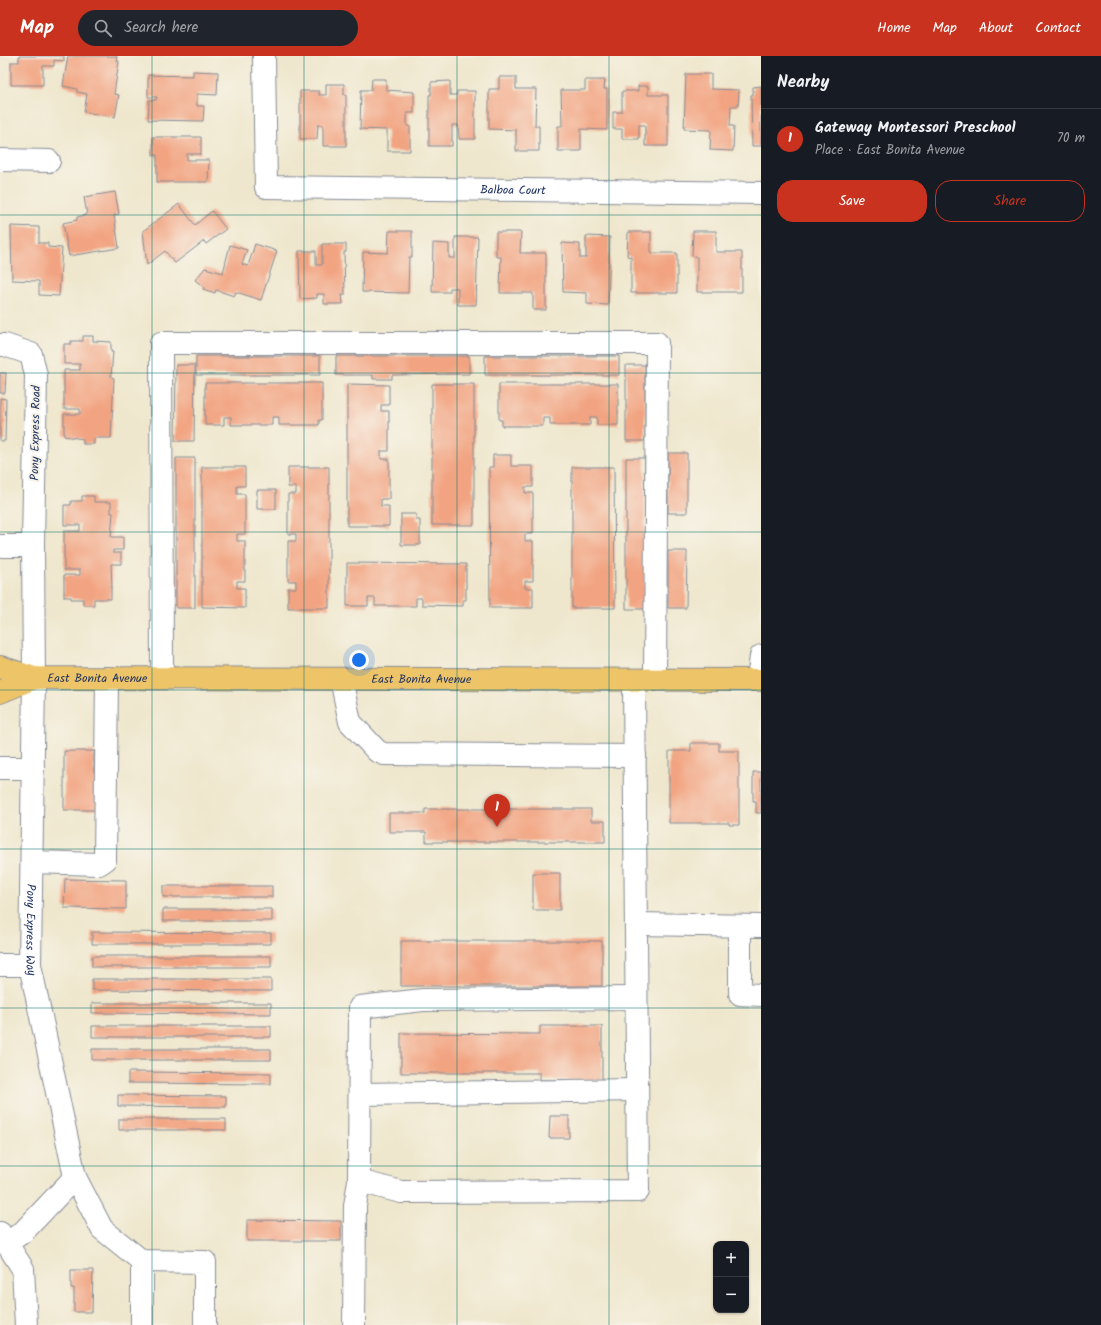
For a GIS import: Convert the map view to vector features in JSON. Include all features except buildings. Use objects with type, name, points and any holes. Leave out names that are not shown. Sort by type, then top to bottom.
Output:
[{"type":"main road","name":"East Bonita Avenue","points":[[0,667],[34,678],[759,680]]},
{"type":"main road","name":"East Bonita Avenue","points":[[0,692],[34,678]]},
{"type":"street","name":"Balboa Court","points":[[264,56],[266,187],[761,193]]},
{"type":"street","points":[[0,160],[49,161]]},
{"type":"street","points":[[162,678],[161,343],[657,343],[644,680],[635,756],[638,1191],[401,1192],[359,1182]]},
{"type":"street","name":"Pony Express Road","points":[[0,345],[6,345],[31,354],[36,375],[33,546],[34,678]]},
{"type":"street","points":[[0,546],[33,546]]},
{"type":"street","points":[[759,680],[761,656]]},
{"type":"street","name":"Pony Express Way","points":[[34,678],[30,965],[75,1177],[102,1229],[142,1261]]},
{"type":"street","points":[[32,862],[100,864],[104,860],[107,678]]},
{"type":"street","points":[[341,679],[350,722],[377,751],[384,754],[635,756]]},
{"type":"street","points":[[0,768],[33,768]]},
{"type":"street","points":[[636,924],[761,926]]},
{"type":"street","points":[[740,926],[740,994],[761,995]]},
{"type":"street","points":[[0,965],[30,965]]},
{"type":"street","points":[[354,1325],[355,1206],[359,1182],[360,1007],[423,1000],[636,998]]},
{"type":"street","points":[[360,1094],[637,1090]]},
{"type":"street","points":[[26,1325],[23,1269],[4,1238],[23,1232],[75,1177]]},
{"type":"street","points":[[142,1325],[142,1261],[205,1262],[205,1325]]},
{"type":"place","name":"Gateway Montessori Preschool","points":[[497,827]]}]
